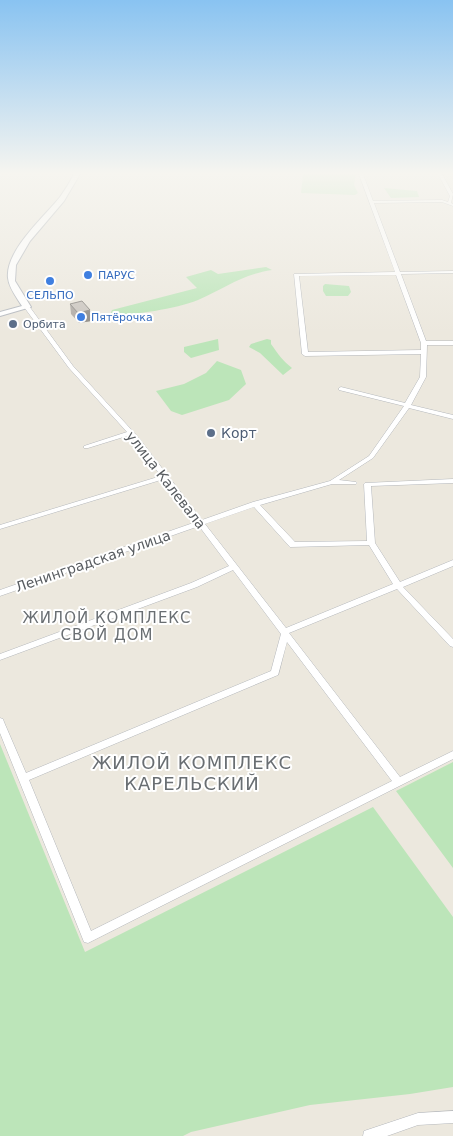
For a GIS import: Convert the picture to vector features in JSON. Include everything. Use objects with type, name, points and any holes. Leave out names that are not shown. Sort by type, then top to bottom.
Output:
[{"type":"main road","name":"улица Калевала","points":[[27,308],[11,278],[14,262],[22,248],[39,227]]},
{"type":"main road","points":[[0,314],[27,308]]},
{"type":"street","name":"Ленинградская улица","points":[[0,593],[254,504],[332,482],[371,457],[407,406],[423,377],[424,343],[381,227]]},
{"type":"street","points":[[424,352],[305,354],[296,275],[453,272]]},
{"type":"street","name":"улица Калевала","points":[[27,308],[72,367],[131,433],[398,782]]},
{"type":"street","points":[[424,343],[453,343]]},
{"type":"street","points":[[341,389],[453,416]]},
{"type":"street","points":[[86,447],[131,433]]},
{"type":"street","points":[[0,527],[165,477]]},
{"type":"street","points":[[453,481],[367,484],[371,544],[399,586],[453,644]]},
{"type":"street","points":[[332,482],[354,484]]},
{"type":"street","points":[[254,504],[293,545],[371,544]]},
{"type":"street","points":[[23,778],[274,674],[285,632],[453,564]]},
{"type":"street","points":[[0,657],[194,585],[233,567]]},
{"type":"street","points":[[0,722],[88,938],[453,755]]},
{"type":"street","points":[[369,1136],[418,1119],[453,1117]]},
{"type":"green space","points":[[266,267],[272,270],[251,275],[189,303],[155,311],[110,315],[112,310],[197,288],[186,277],[211,270],[218,274]]},
{"type":"green space","points":[[325,284],[349,286],[351,292],[348,296],[326,296],[323,291]]},
{"type":"green space","points":[[218,339],[219,350],[191,358],[184,352],[184,347]]},
{"type":"green space","points":[[267,339],[271,340],[271,344],[276,351],[292,368],[283,375],[260,353],[249,347],[251,344]]},
{"type":"green space","points":[[217,361],[241,370],[246,384],[229,400],[182,415],[171,411],[156,391],[184,384],[206,373]]},
{"type":"green space","points":[[0,744],[85,952],[373,807],[453,917],[453,1087],[410,1094],[310,1105],[191,1132],[183,1136],[0,1136]]},
{"type":"green space","points":[[453,762],[453,868],[396,791]]},
{"type":"building","points":[[82,301],[90,310],[78,313],[70,304]]},
{"type":"place","name":"ПАРУС","points":[[88,275]]},
{"type":"place","name":"СЕЛЬПО","points":[[50,281]]},
{"type":"place","name":"Пятёрочка","points":[[81,317]]},
{"type":"place","name":"Орбита","points":[[13,324]]},
{"type":"place","name":"Корт","points":[[211,433]]},
{"type":"district","name":"ЖИЛОЙ КОМПЛЕКС СВОЙ ДОМ","points":[[107,626]]},
{"type":"district","name":"ЖИЛОЙ КОМПЛЕКС КАРЕЛЬСКИЙ","points":[[192,773]]}]
